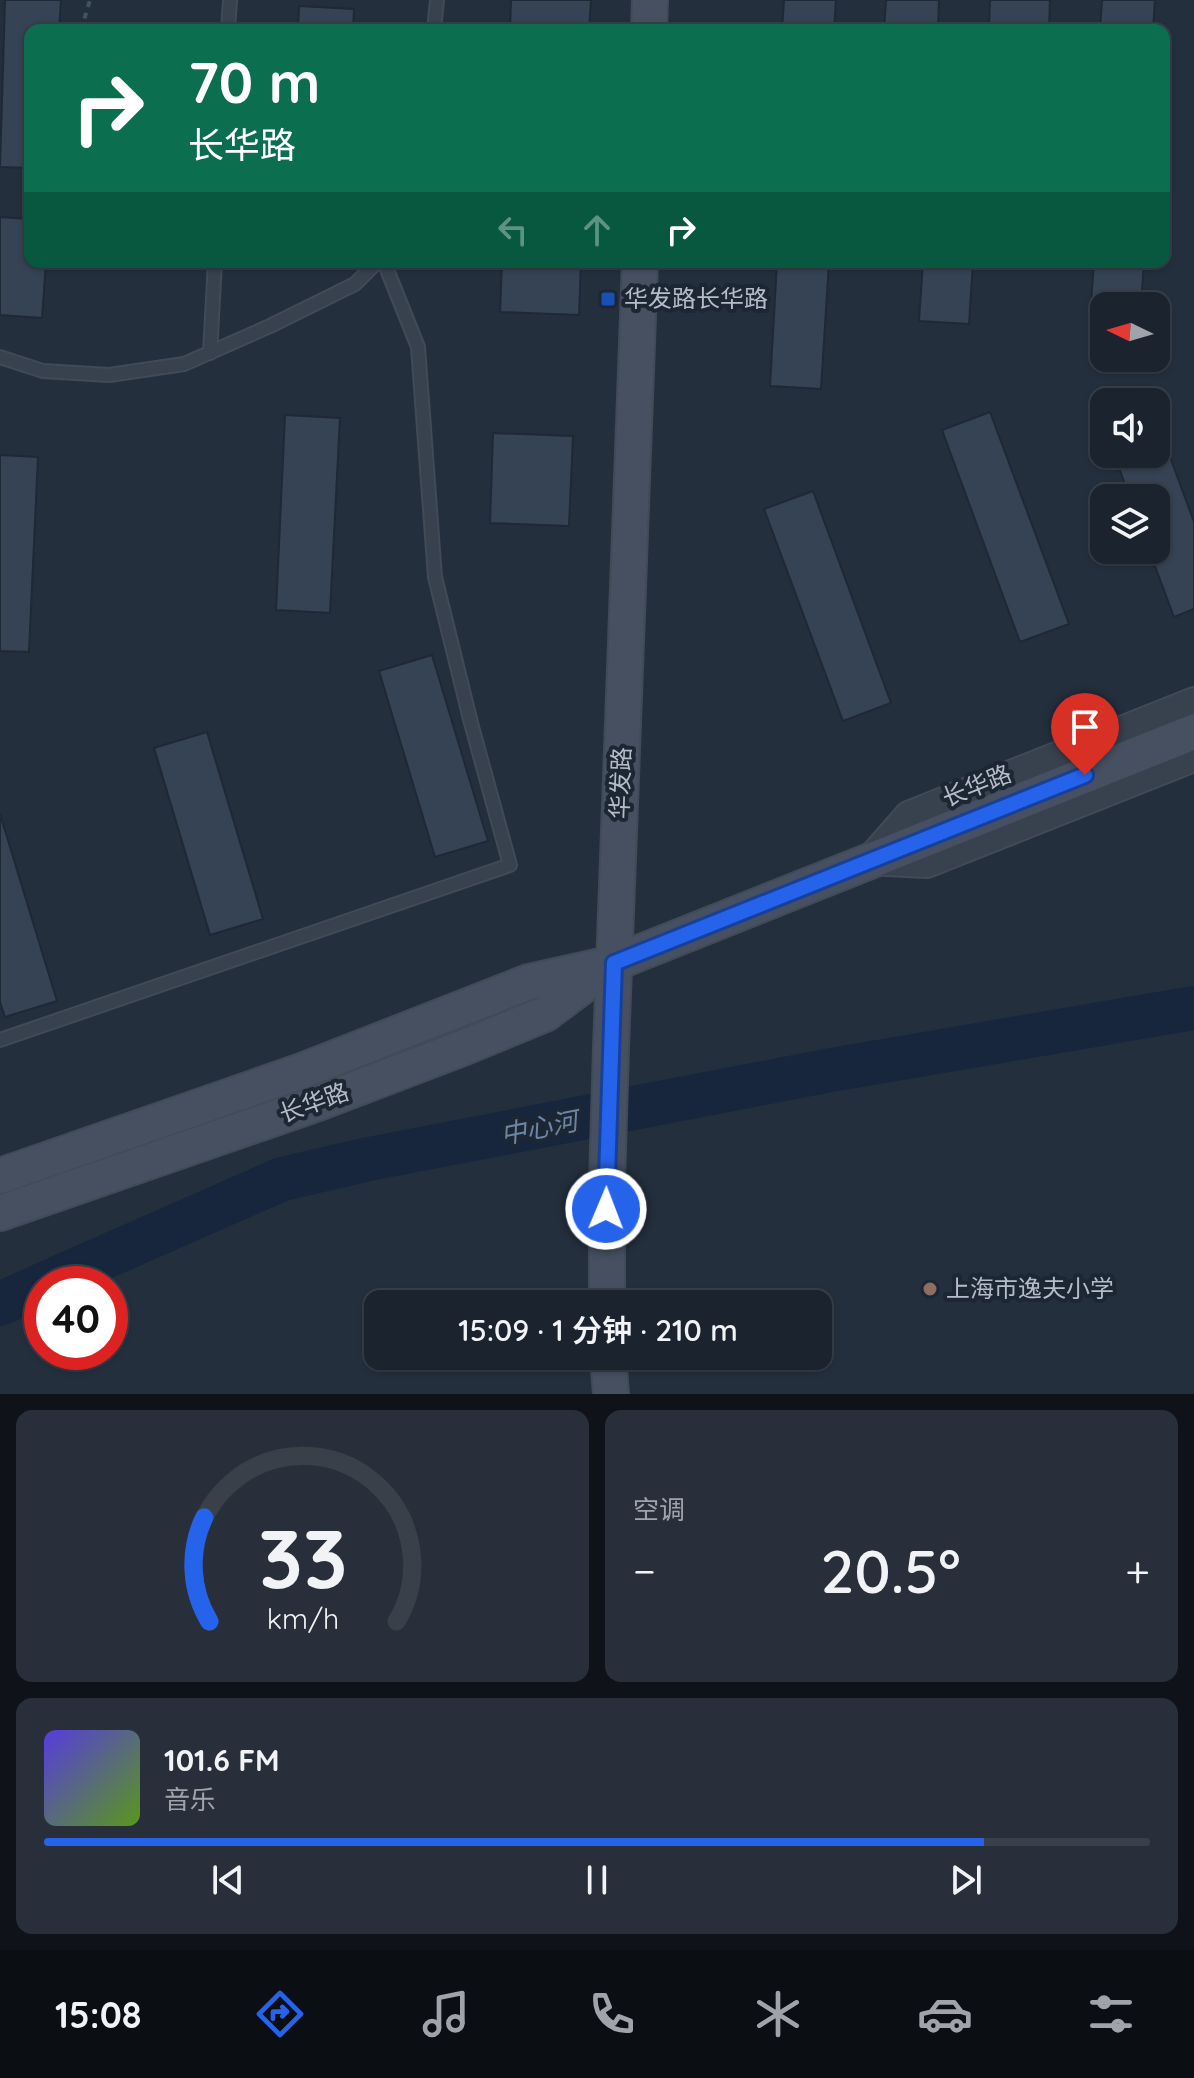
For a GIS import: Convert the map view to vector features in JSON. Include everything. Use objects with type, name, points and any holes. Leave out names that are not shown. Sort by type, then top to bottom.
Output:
[{"type":"street","points":[[649,24],[650,0]]},
{"type":"street","name":"华发路","points":[[607,1290],[611,1048],[640,268]]},
{"type":"street","name":"长华路","points":[[866,862],[908,814],[1194,700]]},
{"type":"street","name":"长华路","points":[[0,1176],[317,1065],[529,982],[614,963],[1194,732]]},
{"type":"street","name":"长华路","points":[[866,862],[927,865],[1194,759]]},
{"type":"street","name":"长华路","points":[[0,1213],[318,1103],[465,1047],[545,1014],[614,963]]},
{"type":"street","points":[[609,1370],[611,1394]]},
{"type":"lane","points":[[228,24],[230,0]]},
{"type":"lane","points":[[435,24],[437,0]]},
{"type":"lane","points":[[210,353],[215,268]]},
{"type":"lane","points":[[0,357],[43,371],[109,375],[184,364],[355,284],[371,268]]},
{"type":"lane","points":[[0,1040],[510,865],[435,577],[418,347],[386,268]]},
{"type":"path","points":[[83,24],[90,0]]},
{"type":"building","points":[[5,0],[61,0],[59,24],[24,24],[24,168],[0,167]]},
{"type":"building","points":[[511,0],[591,0],[589,24],[510,24]]},
{"type":"building","points":[[784,0],[836,0],[834,24],[782,24]]},
{"type":"building","points":[[886,0],[939,0],[938,24],[884,24]]},
{"type":"building","points":[[990,0],[1050,0],[1049,24],[989,24]]},
{"type":"building","points":[[1102,0],[1155,0],[1153,24],[1100,24]]},
{"type":"building","points":[[299,6],[354,9],[353,24],[298,24]]},
{"type":"building","points":[[0,217],[24,219],[24,268],[46,268],[42,318],[0,315]]},
{"type":"building","points":[[502,268],[581,268],[579,315],[500,312]]},
{"type":"building","points":[[777,268],[829,268],[821,389],[770,386]]},
{"type":"building","points":[[923,268],[973,268],[969,324],[919,321]]},
{"type":"building","points":[[1094,268],[1144,268],[1142,292],[1092,292]]},
{"type":"building","points":[[990,412],[1069,624],[1020,642],[942,430]]},
{"type":"building","points":[[285,415],[340,418],[330,613],[276,610]]},
{"type":"building","points":[[493,433],[573,436],[569,526],[490,523]]},
{"type":"building","points":[[0,455],[38,457],[29,652],[0,651]]},
{"type":"building","points":[[1170,457],[1194,522],[1194,609],[1174,617],[1154,564],[1170,564],[1170,484],[1125,484],[1119,468],[1170,468]]},
{"type":"building","points":[[813,491],[891,703],[843,721],[764,509]]},
{"type":"building","points":[[432,655],[488,841],[435,857],[379,671]]},
{"type":"building","points":[[207,732],[263,919],[210,935],[154,748]]},
{"type":"building","points":[[0,814],[57,1001],[5,1017],[0,1002]]},
{"type":"waterway","name":"中心河","points":[[85,1266],[282,1179],[369,1159],[831,1070],[1194,1008]]},
{"type":"waterway","name":"中心河","points":[[0,1304],[24,1293]]},
{"type":"place","name":"华发路长华路","points":[[608,299]]},
{"type":"place","name":"上海市逸夫小学","points":[[930,1289]]},
{"type":"route","points":[[606,1209],[614,963],[1085,775]]}]
